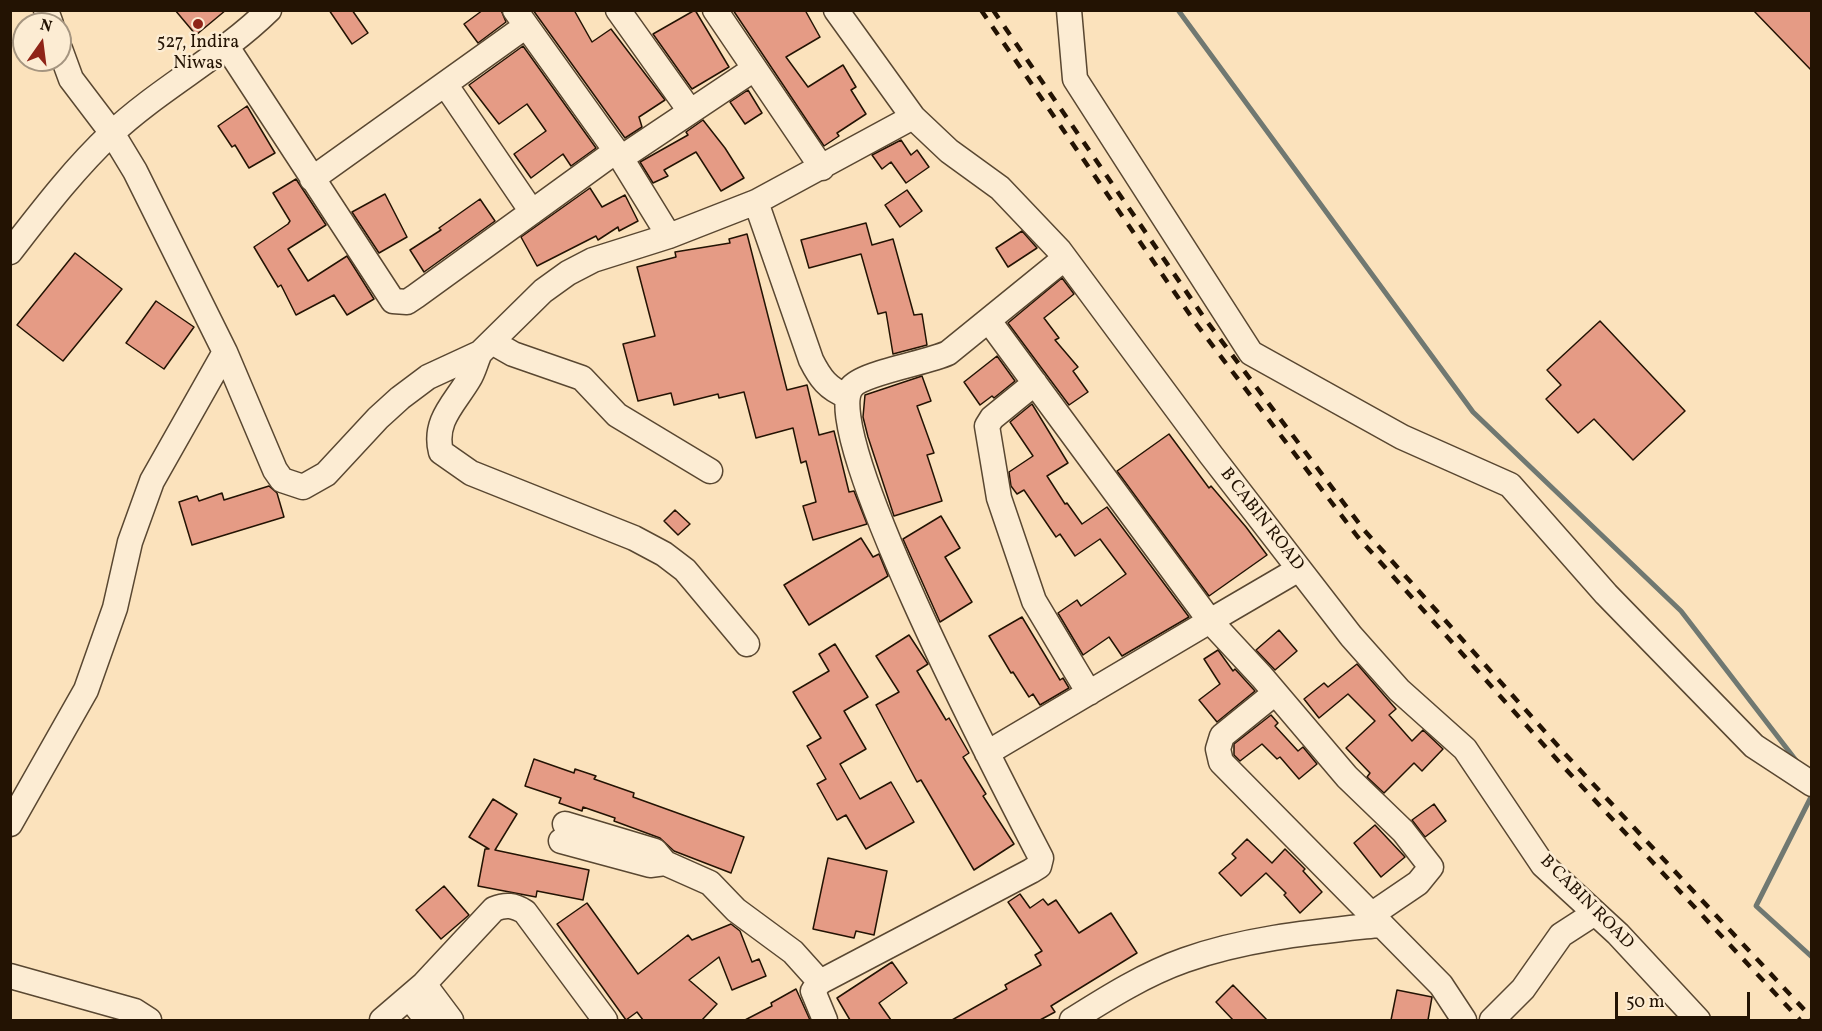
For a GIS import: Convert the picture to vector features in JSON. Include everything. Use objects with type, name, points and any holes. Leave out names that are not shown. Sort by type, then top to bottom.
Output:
[{"type":"street","points":[[10,252],[60,187],[112,133],[227,47],[269,10]]},
{"type":"street","points":[[618,10],[690,111]]},
{"type":"street","points":[[715,10],[822,168]]},
{"type":"street","name":"B CABIN ROAD","points":[[836,10],[913,117],[949,151],[1000,188],[1065,258],[1350,636],[1399,690],[1465,749],[1543,865],[1618,934],[1698,1020]]},
{"type":"street","points":[[1069,10],[1075,80],[1251,353],[1402,437],[1510,485],[1606,594],[1754,746],[1812,784]]},
{"type":"street","points":[[312,179],[444,84],[521,18],[618,154],[669,236]]},
{"type":"street","points":[[227,47],[387,296],[399,303],[416,296],[532,212],[618,154],[754,69]]},
{"type":"street","points":[[68,72],[71,79],[112,133],[164,224],[225,352],[275,471],[282,480],[303,487],[326,474],[378,418],[400,398],[428,377],[486,347],[543,291],[568,273],[593,260],[669,236],[756,202],[913,117]]},
{"type":"street","points":[[444,84],[532,212]]},
{"type":"street","points":[[756,202],[811,360],[820,377],[833,390],[847,396]]},
{"type":"street","points":[[825,1020],[813,991],[820,982],[1039,866],[1041,858],[987,753],[886,536],[852,438],[846,409],[847,396],[858,381],[926,362],[948,353],[1065,258]]},
{"type":"street","points":[[989,321],[1210,621],[1347,777],[1403,831],[1431,867],[1418,884],[1375,920],[1258,941],[1184,960],[1117,992],[1072,1020]]},
{"type":"street","points":[[486,347],[582,378],[617,415],[710,471]]},
{"type":"street","points":[[486,347],[470,378],[441,424],[438,441],[441,452],[471,473],[634,538],[664,554],[685,570],[747,644]]},
{"type":"street","points":[[10,824],[86,690],[115,608],[130,542],[152,481],[225,352]]},
{"type":"street","points":[[1035,383],[992,418],[987,426],[991,462],[999,498],[1034,601],[1089,693]]},
{"type":"street","points":[[987,753],[1299,569]]},
{"type":"street","points":[[1275,693],[1222,736],[1218,749],[1221,762],[1267,811],[1306,845],[1375,920],[1441,985],[1464,1020]]},
{"type":"street","points":[[563,832],[650,866],[665,863],[710,883],[736,910],[793,952],[820,982]]},
{"type":"street","points":[[382,1020],[416,990],[494,909],[504,905],[516,906],[525,912],[605,1020]]},
{"type":"street","points":[[1492,1020],[1523,989],[1561,935],[1595,913]]},
{"type":"street","points":[[10,976],[135,1011],[149,1020]]},
{"type":"street","points":[[416,990],[426,1020]]},
{"type":"street","points":[[416,990],[451,1020]]},
{"type":"building","name":"527, Indira Niwas","points":[[175,10],[226,10],[196,35]]},
{"type":"building","points":[[329,10],[352,10],[368,33],[352,44]]},
{"type":"building","points":[[483,10],[501,10],[506,22],[478,43],[464,24]]},
{"type":"building","points":[[533,10],[574,10],[592,42],[611,29],[665,100],[639,117],[642,127],[625,138]]},
{"type":"building","points":[[695,10],[729,67],[692,89],[653,34]]},
{"type":"building","points":[[733,10],[805,10],[820,37],[786,57],[808,87],[843,65],[856,87],[851,90],[866,114],[837,133],[839,136],[824,146]]},
{"type":"building","points":[[1753,10],[1812,10],[1812,71]]},
{"type":"building","points":[[523,46],[596,148],[571,166],[563,154],[531,178],[514,154],[546,131],[527,104],[499,124],[469,85]]},
{"type":"building","points":[[748,90],[762,113],[745,124],[730,102]]},
{"type":"building","points":[[247,106],[275,153],[249,168],[235,145],[232,147],[218,126]]},
{"type":"building","points":[[703,120],[725,148],[744,178],[721,191],[696,152],[664,170],[668,176],[653,183],[640,162],[688,135],[686,132]]},
{"type":"building","points":[[901,140],[911,155],[917,150],[929,167],[906,183],[891,162],[882,169],[872,155]]},
{"type":"building","points":[[296,179],[326,225],[288,249],[308,281],[347,256],[374,299],[347,315],[334,295],[296,315],[281,285],[278,287],[254,247],[290,221],[273,193]]},
{"type":"building","points":[[590,188],[602,207],[625,195],[638,221],[619,231],[618,227],[598,240],[596,236],[537,266],[521,237]]},
{"type":"building","points":[[907,190],[922,211],[900,227],[885,205]]},
{"type":"building","points":[[385,194],[407,237],[379,253],[352,212]]},
{"type":"building","points":[[480,199],[495,221],[424,272],[410,250],[441,230],[439,228]]},
{"type":"building","points":[[866,223],[872,245],[893,239],[914,315],[922,314],[927,345],[893,354],[886,312],[878,314],[861,254],[809,268],[801,240]]},
{"type":"building","points":[[1022,231],[1037,248],[1008,267],[996,248]]},
{"type":"building","points":[[747,234],[787,390],[807,385],[819,435],[834,431],[849,492],[854,491],[867,524],[813,540],[803,506],[816,502],[806,461],[801,463],[793,428],[756,438],[744,392],[719,398],[718,394],[674,405],[671,393],[638,401],[623,344],[655,336],[637,267],[676,257],[675,252],[730,243],[729,239]]},
{"type":"building","points":[[75,253],[122,289],[63,361],[17,325]]},
{"type":"building","points":[[1062,278],[1074,294],[1044,318],[1059,338],[1055,340],[1078,367],[1073,371],[1088,392],[1069,405],[1008,323]]},
{"type":"building","points":[[156,301],[194,327],[164,369],[126,343]]},
{"type":"building","points":[[1600,321],[1685,411],[1633,460],[1594,419],[1578,433],[1546,399],[1561,385],[1547,370]]},
{"type":"building","points":[[997,356],[1015,381],[994,398],[992,396],[980,405],[964,382]]},
{"type":"building","points":[[922,376],[931,401],[917,406],[934,453],[927,455],[942,501],[894,516],[863,417],[865,395]]},
{"type":"building","points":[[1032,404],[1068,463],[1047,476],[1065,504],[1067,503],[1082,524],[1107,507],[1189,617],[1122,656],[1109,637],[1083,655],[1058,613],[1077,600],[1081,606],[1126,574],[1100,539],[1075,556],[1060,534],[1056,537],[1024,490],[1017,494],[1011,486],[1009,472],[1033,456],[1010,422]]},
{"type":"building","points":[[1169,434],[1209,488],[1211,486],[1267,555],[1209,596],[1117,471]]},
{"type":"building","points":[[269,486],[277,493],[284,517],[192,545],[179,502],[197,496],[199,501],[222,493],[224,500]]},
{"type":"building","points":[[675,510],[690,524],[678,535],[664,521]]},
{"type":"building","points":[[941,516],[960,548],[945,557],[972,602],[940,622],[903,539]]},
{"type":"building","points":[[861,538],[873,557],[879,554],[888,576],[809,625],[784,585]]},
{"type":"building","points":[[1022,617],[1060,680],[1063,678],[1069,688],[1040,705],[1033,694],[1029,697],[1013,672],[1011,673],[989,636]]},
{"type":"building","points":[[1279,630],[1297,651],[1275,670],[1256,650]]},
{"type":"building","points":[[909,635],[928,664],[917,671],[946,720],[949,718],[969,753],[963,757],[986,794],[983,796],[1014,844],[974,870],[921,780],[917,782],[876,705],[899,692],[876,656]]},
{"type":"building","points":[[835,644],[868,697],[844,711],[866,749],[840,764],[860,799],[891,782],[914,822],[866,849],[846,815],[837,820],[817,784],[826,779],[807,746],[821,738],[793,692],[829,671],[819,654]]},
{"type":"building","points":[[1218,650],[1233,671],[1235,669],[1255,691],[1217,722],[1199,700],[1220,684],[1204,659]]},
{"type":"building","points":[[1357,664],[1396,709],[1389,715],[1412,741],[1423,730],[1443,749],[1422,771],[1414,763],[1384,793],[1367,777],[1370,773],[1346,748],[1375,721],[1348,694],[1319,718],[1304,699],[1324,683],[1328,687]]},
{"type":"building","points":[[1271,715],[1278,723],[1275,726],[1298,751],[1303,747],[1317,764],[1299,779],[1280,757],[1277,759],[1262,744],[1240,761],[1234,755],[1234,744]]},
{"type":"building","points":[[534,759],[574,773],[575,769],[596,776],[594,779],[634,793],[633,797],[744,837],[731,873],[674,851],[660,838],[614,821],[615,818],[583,807],[582,811],[559,803],[561,798],[525,786]]},
{"type":"building","points":[[493,799],[517,814],[495,850],[589,870],[583,900],[537,891],[536,897],[478,886],[485,849],[489,849],[469,837]]},
{"type":"building","points":[[1434,804],[1446,821],[1425,837],[1412,820]]},
{"type":"building","points":[[1375,825],[1405,857],[1381,877],[1354,843]]},
{"type":"building","points":[[1247,839],[1272,863],[1285,849],[1305,869],[1303,871],[1322,892],[1300,913],[1284,895],[1286,893],[1266,873],[1241,896],[1219,873],[1236,858],[1232,854]]},
{"type":"building","points":[[828,858],[887,871],[874,935],[856,931],[854,938],[813,929]]},
{"type":"building","points":[[444,886],[469,915],[441,939],[416,910]]},
{"type":"building","points":[[1020,894],[1030,908],[1043,899],[1048,905],[1056,900],[1079,933],[1111,913],[1137,953],[1051,1006],[1055,1012],[1040,1020],[952,1020],[1007,989],[1005,985],[1041,965],[1035,955],[1042,951],[1008,902]]},
{"type":"building","points":[[587,903],[638,974],[688,935],[692,940],[731,924],[740,931],[752,962],[759,959],[766,976],[732,990],[719,957],[689,980],[717,1004],[702,1020],[643,1020],[637,1012],[626,1020],[557,924]]},
{"type":"building","points":[[892,962],[907,983],[879,1003],[891,1020],[850,1020],[837,998]]},
{"type":"building","points":[[1233,985],[1267,1020],[1233,1020],[1216,1002]]},
{"type":"building","points":[[796,989],[810,1020],[745,1020],[772,1006],[771,1003]]},
{"type":"building","points":[[1397,990],[1432,997],[1428,1020],[1391,1020]]},
{"type":"waterway","points":[[1178,10],[1473,412],[1681,611],[1798,763]]},
{"type":"waterway","points":[[1812,795],[1756,906],[1812,957]]},
{"type":"railway","points":[[981,10],[1197,325],[1357,536],[1560,763],[1800,1020]]},
{"type":"railway","points":[[993,10],[1205,319],[1364,530],[1567,756],[1812,1018]]},
{"type":"place","name":"527, Indira Niwas","points":[[198,24]]}]
